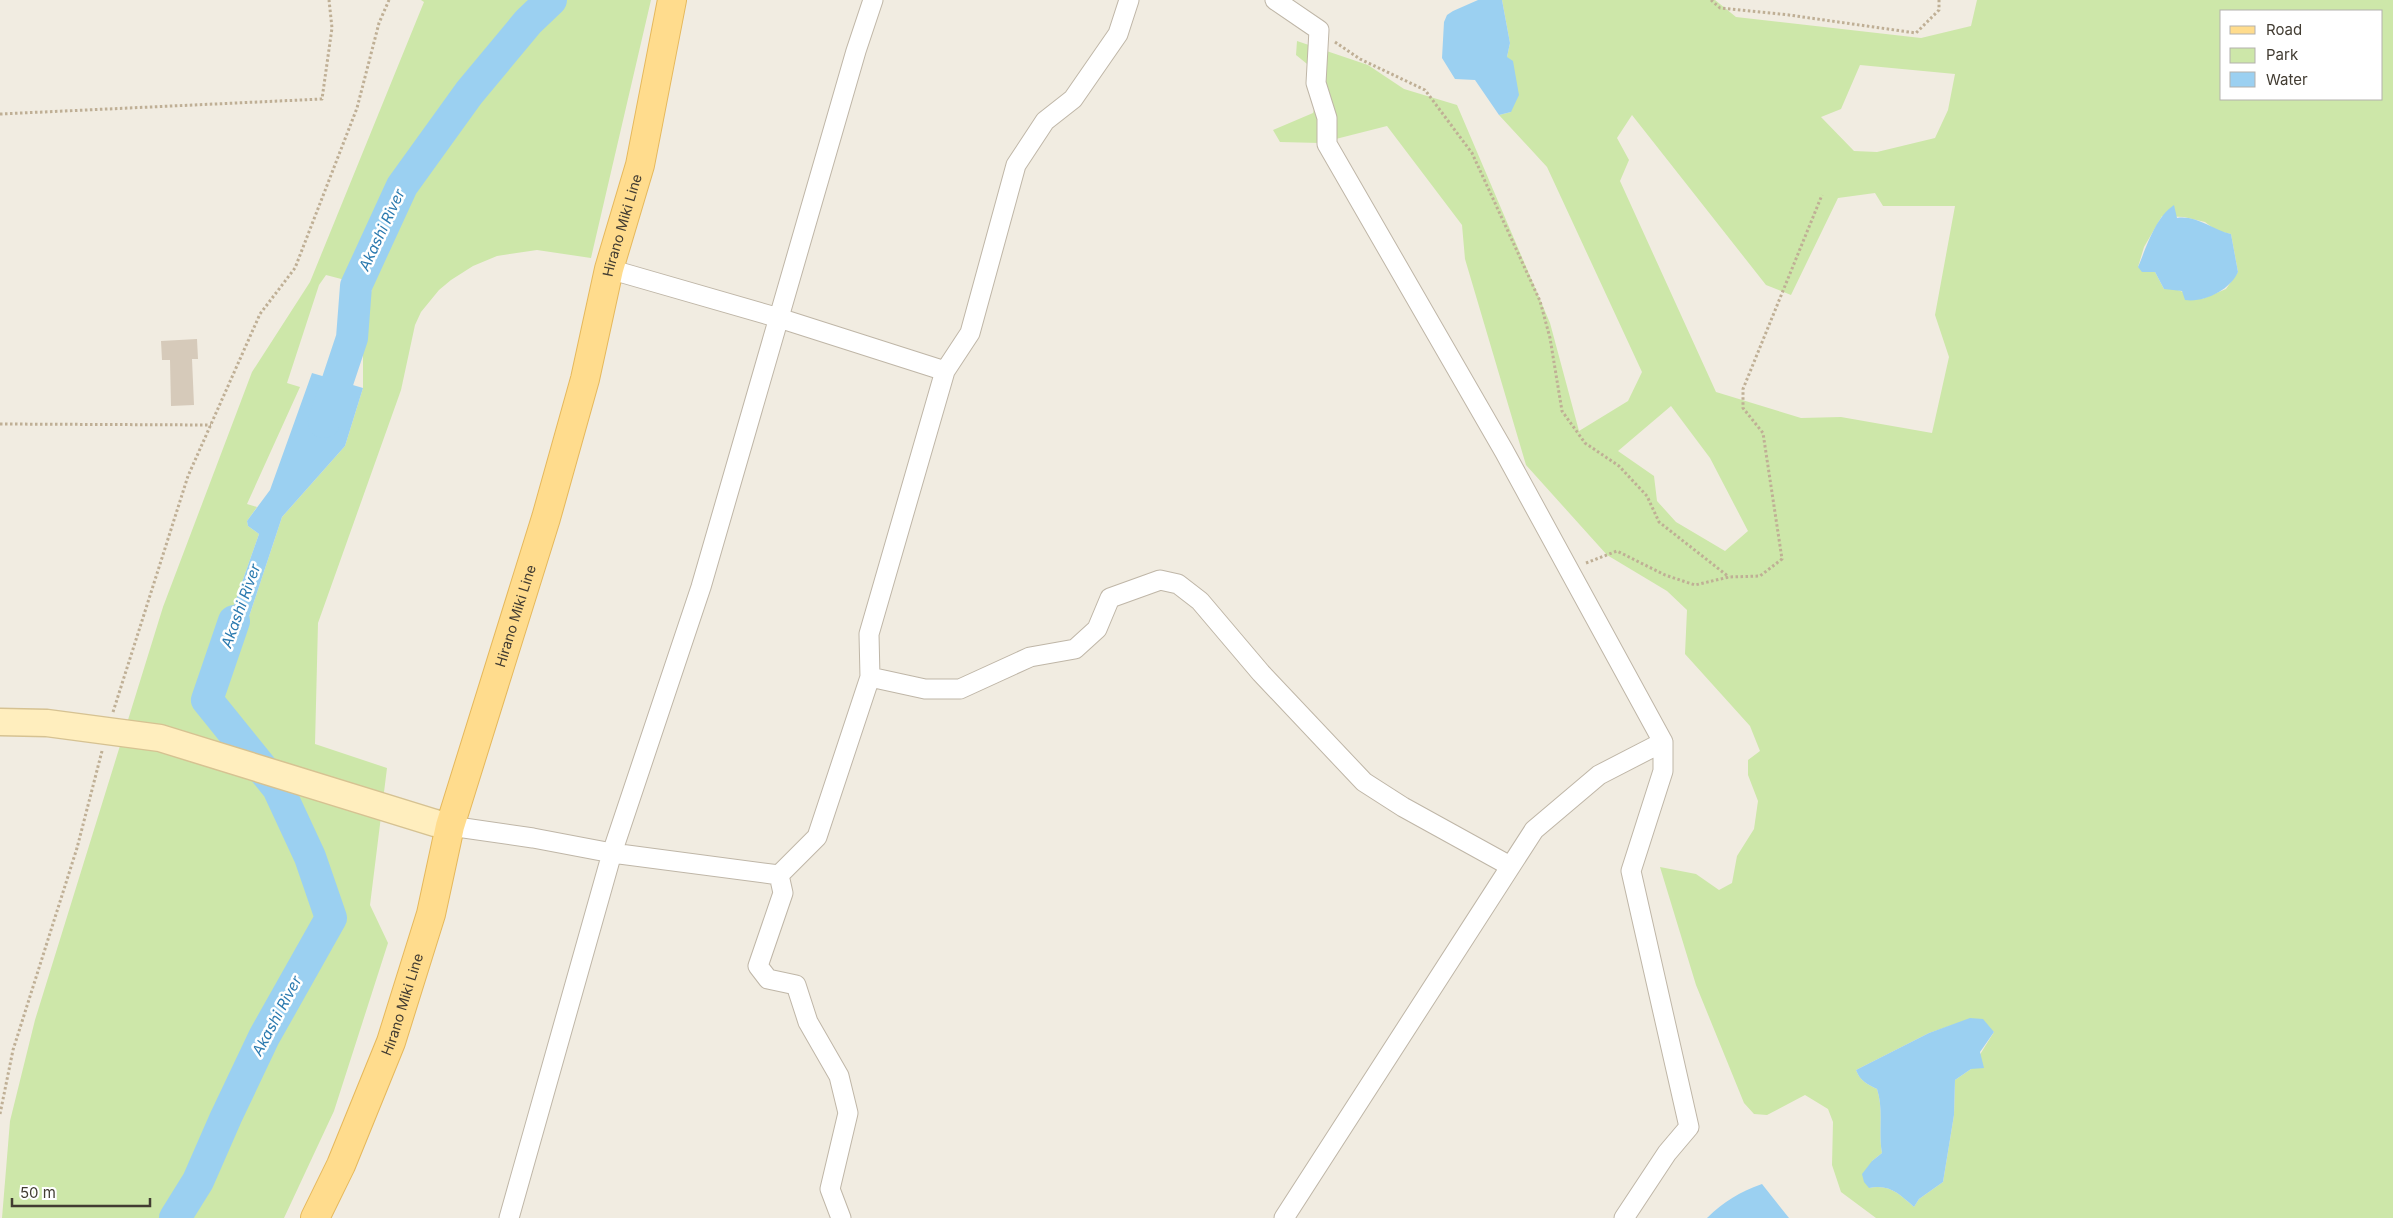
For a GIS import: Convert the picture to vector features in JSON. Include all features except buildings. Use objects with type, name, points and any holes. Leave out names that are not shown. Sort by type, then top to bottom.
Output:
[{"type":"main road","name":"Hirano Miki Line","points":[[314,1218],[341,1165],[391,1042],[431,914],[442,824],[546,518],[584,379],[609,269],[640,165],[672,0]]},
{"type":"street","points":[[509,1218],[612,853],[701,586],[856,51],[873,0]]},
{"type":"street","points":[[779,875],[817,837],[870,676],[870,634],[945,371],[970,333],[1016,165],[1045,121],[1073,98],[1118,34],[1129,0]]},
{"type":"street","points":[[1275,0],[1318,30],[1316,83],[1327,118],[1327,144],[1504,451],[1664,742],[1663,771],[1631,871],[1689,1127],[1667,1153],[1624,1218]]},
{"type":"street","points":[[609,269],[779,318],[945,371]]},
{"type":"street","points":[[870,676],[925,689],[960,689],[1030,657],[1075,649],[1097,629],[1110,598],[1160,580],[1178,584],[1200,601],[1261,673],[1364,782],[1403,807],[1510,866]]},
{"type":"street","points":[[0,722],[48,723],[160,738],[442,824],[533,838],[612,853],[779,875]]},
{"type":"street","points":[[1284,1218],[1534,830],[1599,775],[1664,742]]},
{"type":"street","points":[[779,875],[783,893],[758,966],[768,979],[796,985],[808,1022],[839,1076],[848,1113],[830,1189],[841,1218]]},
{"type":"path","points":[[0,114],[322,99],[332,28],[330,0]]},
{"type":"path","points":[[0,1114],[12,1050],[77,848],[107,732],[188,476],[260,314],[295,268],[357,108],[379,23],[389,0]]},
{"type":"path","points":[[1711,0],[1720,8],[1789,15],[1916,34],[1938,10],[1938,0]]},
{"type":"path","points":[[1318,30],[1360,60],[1425,90],[1472,153],[1540,301],[1550,338],[1562,411],[1586,443],[1619,466],[1646,496],[1658,522],[1729,578]]},
{"type":"path","points":[[1569,570],[1617,551],[1665,575],[1695,585],[1729,578],[1760,576],[1782,559],[1763,433],[1743,408],[1743,389],[1822,195]]},
{"type":"path","points":[[0,424],[211,424]]},
{"type":"green space","points":[[421,0],[651,0],[591,258],[537,250],[497,256],[473,266],[451,280],[439,290],[421,312],[415,325],[401,390],[318,623],[315,744],[387,768],[370,905],[388,943],[334,1111],[284,1218],[2,1218],[10,1121],[35,1020],[163,607],[252,372],[310,282],[424,2]],"holes":[[[326,275],[372,287],[363,337],[363,388],[345,446],[282,517],[240,644],[227,666],[214,662],[259,534],[248,526],[247,521],[257,507],[247,504],[300,387],[287,383],[319,285]]]},
{"type":"green space","points":[[1502,0],[1715,0],[1736,17],[1921,38],[1971,26],[1977,0],[2393,0],[2393,1218],[1876,1218],[1841,1192],[1832,1165],[1833,1122],[1828,1109],[1805,1095],[1767,1115],[1754,1114],[1744,1103],[1696,985],[1660,867],[1696,874],[1719,890],[1732,883],[1737,856],[1754,829],[1758,801],[1748,775],[1748,760],[1760,751],[1750,726],[1685,654],[1687,610],[1667,591],[1607,555],[1526,465],[1465,259],[1462,225],[1387,126],[1320,143],[1280,142],[1273,130],[1313,113],[1317,99],[1317,72],[1296,55],[1297,41],[1368,65],[1404,89],[1457,105],[1550,323],[1579,431],[1628,401],[1642,372],[1547,167],[1499,115],[1511,112],[1507,57],[1510,43]],"holes":[[[1860,65],[1955,74],[1948,110],[1935,138],[1877,152],[1854,151],[1821,117],[1841,109]],[[1632,115],[1766,285],[1791,295],[1838,198],[1875,193],[1883,206],[1955,206],[1935,315],[1949,357],[1932,433],[1841,417],[1801,418],[1716,392],[1620,181],[1629,160],[1617,138]],[[2162,216],[2184,217],[2205,222],[2217,231],[2231,234],[2238,272],[2226,289],[2202,299],[2175,289],[2164,289],[2155,272],[2138,267],[2144,247]],[[1671,406],[1710,458],[1748,531],[1725,551],[1676,522],[1657,501],[1654,476],[1618,451]],[[1970,1019],[1994,1032],[1971,1069],[1955,1080],[1954,1115],[1943,1182],[1919,1199],[1914,1207],[1894,1191],[1883,1187],[1869,1188],[1872,1161],[1882,1153],[1880,1105],[1877,1089],[1862,1080],[1856,1070],[1929,1033]]]},
{"type":"water","points":[[1478,0],[1502,0],[1510,43],[1507,57],[1513,61],[1519,95],[1511,112],[1499,115],[1475,80],[1455,79],[1442,58],[1444,22],[1447,15]]},
{"type":"water","points":[[2174,205],[2177,218],[2198,221],[2231,234],[2238,272],[2223,290],[2216,294],[2200,299],[2185,300],[2182,291],[2164,289],[2155,272],[2142,272],[2138,267],[2157,225]]},
{"type":"water","points":[[312,373],[363,388],[345,446],[282,517],[240,644],[227,666],[214,662],[259,534],[248,526],[247,521],[270,490]]},
{"type":"water","points":[[1970,1018],[1983,1019],[1994,1032],[1980,1052],[1984,1068],[1971,1069],[1955,1080],[1954,1115],[1943,1182],[1919,1199],[1914,1207],[1894,1191],[1883,1187],[1869,1188],[1864,1182],[1862,1174],[1872,1161],[1882,1153],[1880,1105],[1877,1089],[1862,1080],[1856,1070],[1929,1033]]},
{"type":"water","points":[[1762,1184],[1789,1218],[1707,1218],[1733,1198]]},
{"type":"waterway","name":"Akashi River","points":[[324,422],[352,338],[356,286],[402,186],[469,93],[528,22],[551,0]]},
{"type":"waterway","name":"Akashi River","points":[[175,1218],[198,1181],[264,1037],[331,918],[310,857],[278,788],[207,700],[234,621]]}]
